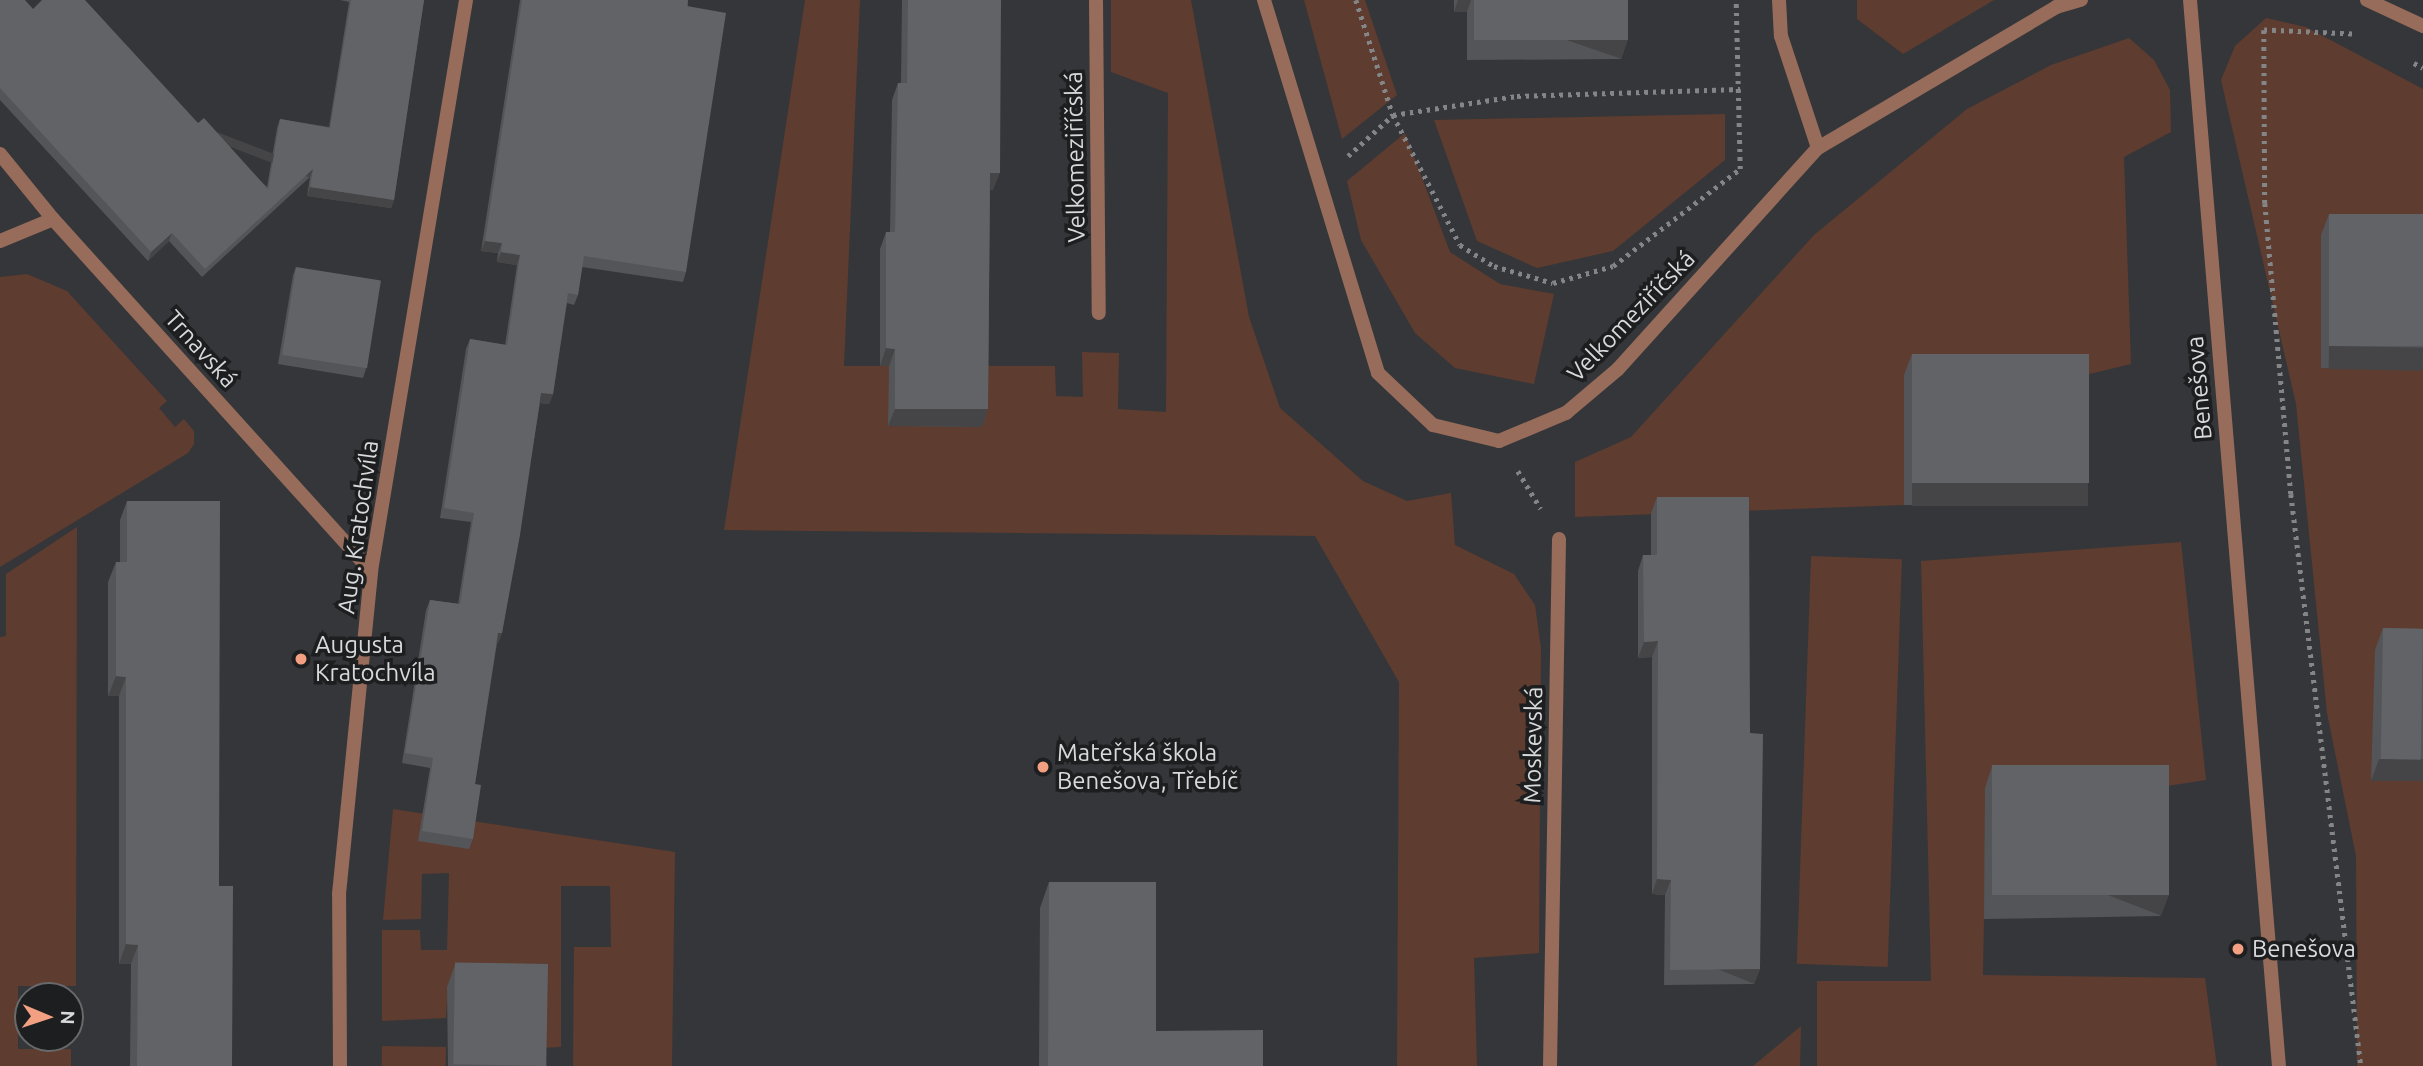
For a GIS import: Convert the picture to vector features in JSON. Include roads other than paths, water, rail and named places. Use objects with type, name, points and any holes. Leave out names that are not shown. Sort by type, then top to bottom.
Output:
[{"type":"street","name":"Aug. Kratochvíla","points":[[340,1066],[338,894],[372,571],[466,0]]},
{"type":"street","name":"Velkomeziříčská","points":[[1096,0],[1100,313]]},
{"type":"street","name":"Velkomeziříčská","points":[[1264,0],[1378,373],[1433,425],[1499,441],[1566,413],[1618,369],[1818,148],[2056,7],[2081,0]]},
{"type":"street","points":[[1779,0],[1781,36],[1818,148]]},
{"type":"street","name":"Benešova","points":[[2190,0],[2279,1066]]},
{"type":"street","points":[[2367,0],[2423,26]]},
{"type":"street","name":"Trnavská","points":[[0,154],[53,219],[372,571]]},
{"type":"street","points":[[0,241],[53,219]]},
{"type":"street","name":"Moskevská","points":[[1550,1066],[1559,539]]},
{"type":"place","name":"Augusta Kratochvíla","points":[[301,659]]},
{"type":"place","name":"Mateřská škola Benešova, Třebíč","points":[[1043,767]]},
{"type":"place","name":"Benešova","points":[[2238,949]]}]
